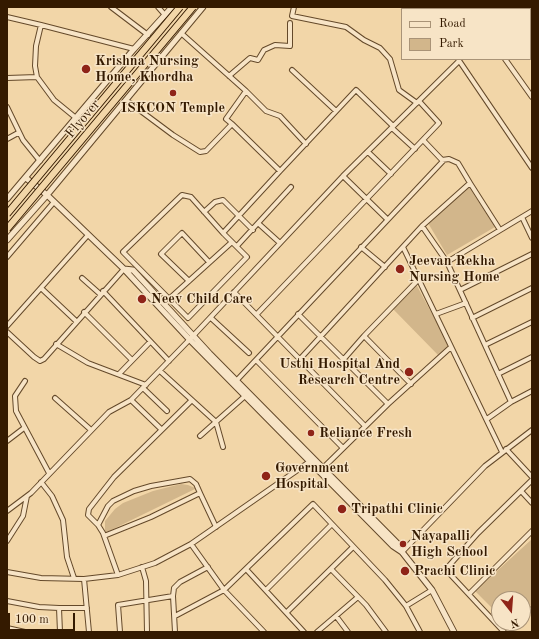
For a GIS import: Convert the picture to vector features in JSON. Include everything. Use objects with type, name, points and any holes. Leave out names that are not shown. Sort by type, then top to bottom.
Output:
[{"type":"highway","name":"Flyover","points":[[7,214],[180,7]]},
{"type":"highway","name":"Flyover","points":[[7,229],[193,7]]},
{"type":"street","points":[[111,7],[148,35]]},
{"type":"street","points":[[158,7],[165,15]]},
{"type":"street","points":[[7,199],[40,162],[134,49],[172,7]]},
{"type":"street","points":[[7,240],[47,195],[203,7]]},
{"type":"street","points":[[257,314],[439,123],[418,102],[399,90],[390,58],[380,48],[364,40],[346,27],[292,16],[294,7]]},
{"type":"street","points":[[7,17],[134,49]]},
{"type":"street","points":[[229,76],[250,58],[258,60],[264,50],[275,45],[290,46],[290,23]]},
{"type":"street","points":[[41,25],[36,46],[35,66],[37,77],[54,100],[76,118]]},
{"type":"street","points":[[181,33],[246,91],[266,111],[280,116],[306,144]]},
{"type":"street","points":[[7,511],[27,496],[109,412],[131,400],[211,318],[343,176],[458,60],[532,168]]},
{"type":"street","points":[[506,60],[532,97]]},
{"type":"street","points":[[292,70],[336,111]]},
{"type":"street","points":[[7,78],[37,77]]},
{"type":"street","points":[[223,233],[356,90],[415,149]]},
{"type":"street","points":[[246,91],[226,119],[280,171]]},
{"type":"street","points":[[126,100],[200,152],[206,151],[232,124]]},
{"type":"street","points":[[7,107],[18,133],[40,162]]},
{"type":"street","points":[[7,139],[18,133]]},
{"type":"street","points":[[423,140],[442,160]]},
{"type":"street","points":[[368,152],[391,174]]},
{"type":"street","points":[[442,160],[449,159],[458,163],[500,230]]},
{"type":"street","points":[[237,380],[443,161],[442,160]]},
{"type":"street","points":[[343,176],[387,219]]},
{"type":"street","points":[[26,178],[47,195],[124,269],[192,338],[245,396],[312,460],[323,468],[398,544],[402,552],[432,590],[454,632]]},
{"type":"street","points":[[300,359],[422,226],[470,183]]},
{"type":"street","points":[[237,246],[259,224],[291,187]]},
{"type":"street","points":[[182,195],[191,197],[204,212],[247,257],[188,318],[123,252],[182,195]]},
{"type":"street","points":[[204,212],[215,202],[221,199],[226,201],[253,230]]},
{"type":"street","points":[[7,257],[54,202]]},
{"type":"street","points":[[447,262],[532,210]]},
{"type":"street","points":[[522,216],[532,238]]},
{"type":"street","points":[[259,224],[280,243]]},
{"type":"street","points":[[422,226],[447,262],[512,402]]},
{"type":"street","points":[[189,281],[161,254],[182,233],[209,262]]},
{"type":"street","points":[[7,326],[88,235]]},
{"type":"street","points":[[169,299],[232,242]]},
{"type":"street","points":[[361,247],[385,267]]},
{"type":"street","points":[[403,247],[486,419],[504,450],[532,479],[478,532],[447,568],[448,572],[491,618]]},
{"type":"street","points":[[460,290],[532,254]]},
{"type":"street","points":[[7,332],[40,361],[124,269]]},
{"type":"street","points":[[124,269],[133,270],[192,338],[237,380],[393,546],[402,552]]},
{"type":"street","points":[[82,278],[102,292],[169,361]]},
{"type":"street","points":[[343,360],[419,279]]},
{"type":"street","points":[[41,288],[76,321]]},
{"type":"street","points":[[472,318],[532,288]]},
{"type":"street","points":[[234,292],[365,426]]},
{"type":"street","points":[[159,299],[164,294]]},
{"type":"street","points":[[436,314],[466,303]]},
{"type":"street","points":[[84,312],[132,360]]},
{"type":"street","points":[[298,314],[388,404]]},
{"type":"street","points":[[211,318],[248,353]]},
{"type":"street","points":[[485,346],[532,322]]},
{"type":"street","points":[[364,336],[411,384]]},
{"type":"street","points":[[119,374],[150,342]]},
{"type":"street","points":[[56,344],[88,363],[119,374],[144,386],[167,411]]},
{"type":"street","points":[[323,468],[388,404],[451,347]]},
{"type":"street","points":[[498,374],[532,357]]},
{"type":"street","points":[[256,360],[343,448]]},
{"type":"street","points":[[160,370],[216,422],[223,447]]},
{"type":"street","points":[[25,381],[17,391],[14,404],[24,428],[50,473]]},
{"type":"street","points":[[486,419],[532,391]]},
{"type":"street","points":[[200,436],[245,396]]},
{"type":"street","points":[[55,398],[91,430]]},
{"type":"street","points":[[131,400],[162,429]]},
{"type":"street","points":[[118,575],[104,536],[98,525],[88,515],[89,509],[114,477],[137,456],[192,400]]},
{"type":"street","points":[[7,441],[24,428]]},
{"type":"street","points":[[402,552],[485,466],[532,430]]},
{"type":"street","points":[[7,572],[41,578],[84,579],[118,575],[142,567],[191,544],[312,460]]},
{"type":"street","points":[[98,525],[108,506],[113,501],[134,491],[190,479],[196,484],[216,527]]},
{"type":"street","points":[[41,482],[52,496],[64,520],[67,557],[74,578]]},
{"type":"street","points":[[521,491],[532,503]]},
{"type":"street","points":[[104,536],[151,517],[200,493]]},
{"type":"street","points":[[7,541],[23,516],[27,496]]},
{"type":"street","points":[[174,616],[224,590],[313,504],[352,548],[385,580],[406,606],[420,632]]},
{"type":"street","points":[[266,590],[331,524]]},
{"type":"street","points":[[469,594],[532,531]]},
{"type":"street","points":[[191,544],[224,590],[264,632]]},
{"type":"street","points":[[287,612],[352,548]]},
{"type":"street","points":[[142,567],[147,599],[147,632]]},
{"type":"street","points":[[176,632],[173,596],[174,588],[178,583],[208,567]]},
{"type":"street","points":[[246,569],[304,632]]},
{"type":"street","points":[[331,569],[376,616],[386,632]]},
{"type":"street","points":[[84,579],[89,632]]},
{"type":"street","points":[[406,606],[432,590]]},
{"type":"street","points":[[120,632],[118,605],[147,599],[173,596]]},
{"type":"street","points":[[317,632],[358,597]]},
{"type":"street","points":[[7,601],[39,607],[87,608]]},
{"type":"street","points":[[59,608],[60,632]]},
{"type":"street","points":[[336,616],[348,632]]},
{"type":"street","points":[[7,628],[25,632]]},
{"type":"green space","points":[[469,187],[495,227],[447,255],[428,223]]},
{"type":"green space","points":[[416,284],[448,344],[447,348],[438,355],[393,309]]},
{"type":"green space","points":[[181,484],[188,485],[195,489],[105,533],[105,521],[115,509],[123,503],[153,491]]},
{"type":"green space","points":[[532,539],[532,605],[531,591],[491,591],[491,607],[475,591]]},
{"type":"place","name":"Krishna Nursing Home, Khordha","points":[[86,69]]},
{"type":"place","name":"ISKCON Temple","points":[[173,93]]},
{"type":"place","name":"Jeevan Rekha Nursing Home","points":[[400,269]]},
{"type":"place","name":"Neev Child Care","points":[[142,299]]},
{"type":"place","name":"Usthi Hospital And Research Centre","points":[[409,372]]},
{"type":"place","name":"Reliance Fresh","points":[[311,433]]},
{"type":"place","name":"Government Hospital","points":[[266,476]]},
{"type":"place","name":"Tripathi Clinic","points":[[342,509]]},
{"type":"place","name":"Nayapalli High School","points":[[403,544]]},
{"type":"place","name":"Prachi Clinic","points":[[405,571]]}]
